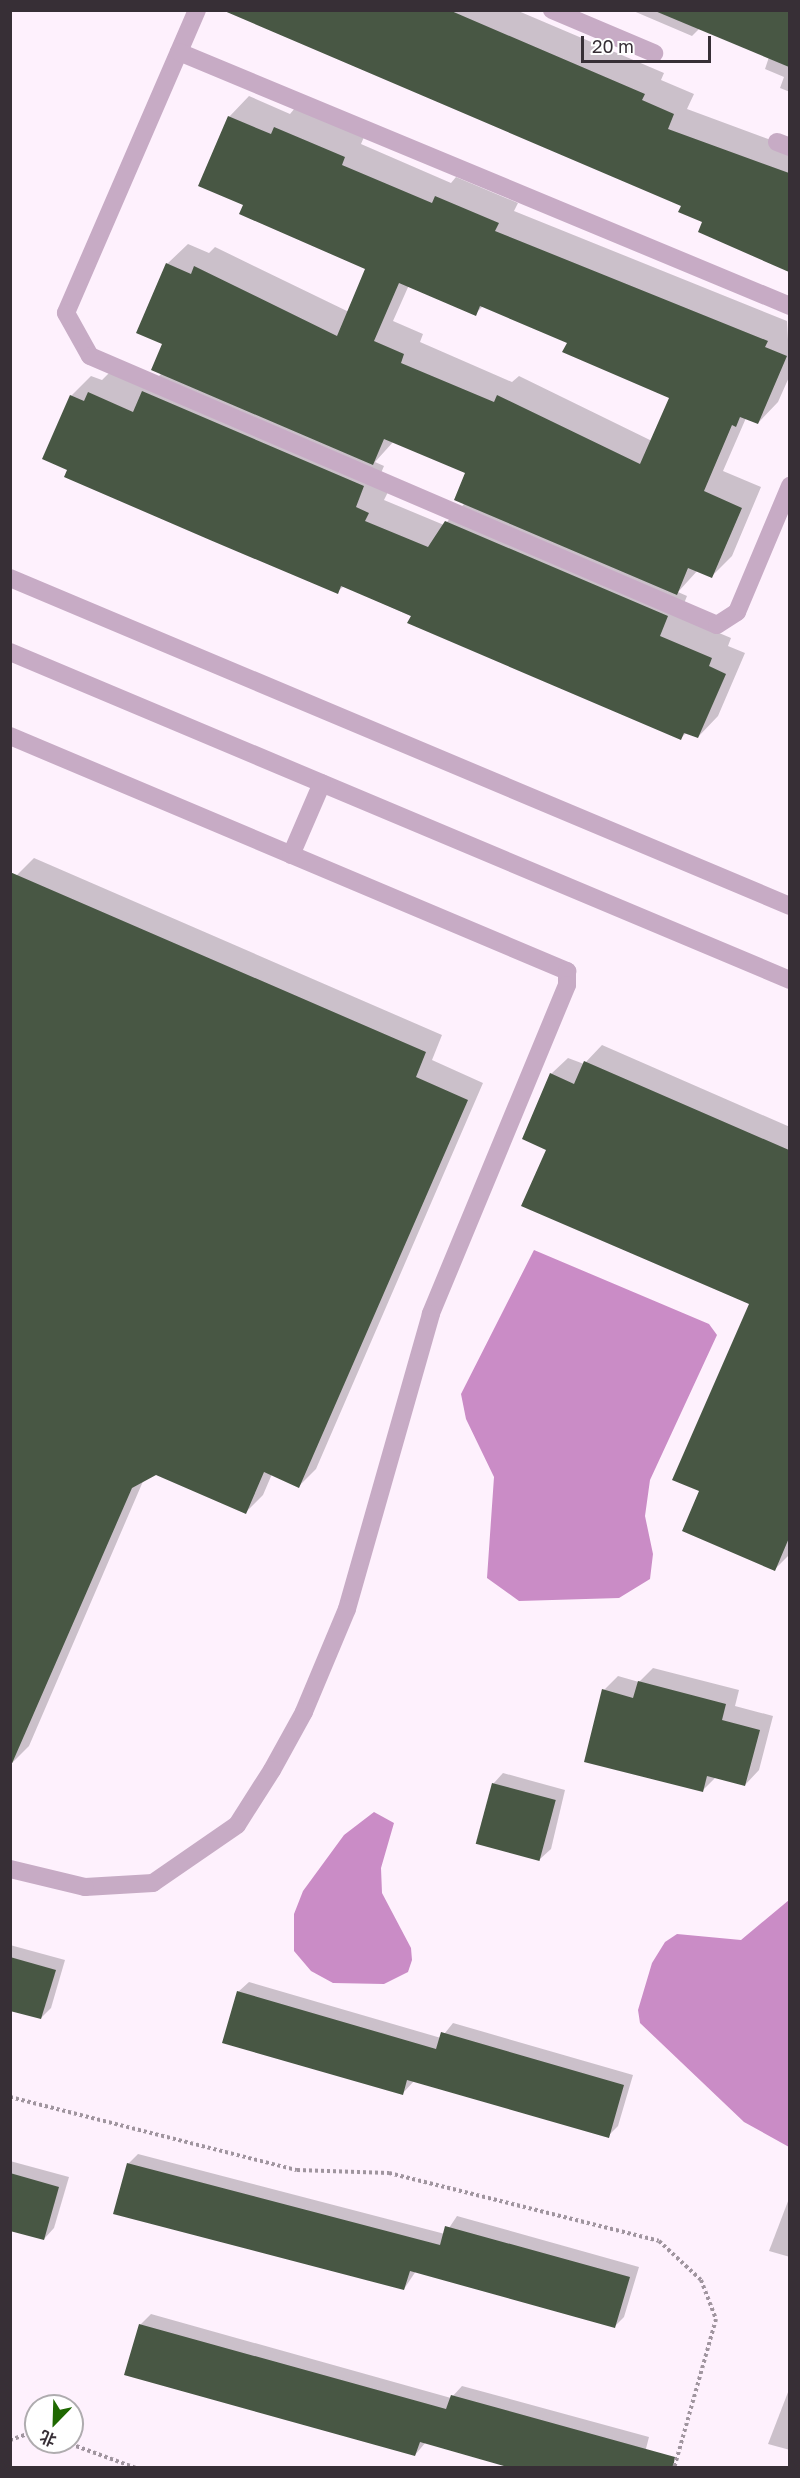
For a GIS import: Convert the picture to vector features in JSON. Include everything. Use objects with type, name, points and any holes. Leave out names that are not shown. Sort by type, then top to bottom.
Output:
[{"type":"street","points":[[197,10],[66,313],[90,356],[717,625],[737,612],[789,486]]},
{"type":"street","points":[[552,10],[654,53]]},
{"type":"street","points":[[179,52],[789,306]]},
{"type":"street","points":[[10,578],[789,906]]},
{"type":"street","points":[[10,652],[789,980]]},
{"type":"street","points":[[10,736],[567,971],[567,985],[428,1324],[347,1609],[304,1712],[272,1770],[237,1825],[153,1883],[85,1887],[10,1869]]},
{"type":"street","points":[[291,855],[322,783]]},
{"type":"path","points":[[10,2097],[297,2170],[389,2173],[659,2241],[701,2280],[716,2319],[674,2468]]},
{"type":"path","points":[[84,2449],[136,2468]]},
{"type":"shaded area","points":[[534,1250],[709,1324],[717,1335],[650,1480],[645,1516],[653,1554],[650,1579],[619,1598],[519,1601],[487,1578],[494,1477],[466,1419],[461,1394]]},
{"type":"shaded area","points":[[374,1812],[394,1823],[381,1868],[382,1893],[411,1948],[412,1960],[408,1972],[384,1984],[333,1983],[311,1971],[294,1951],[294,1914],[303,1891],[344,1835]]},
{"type":"shaded area","points":[[789,1900],[790,2147],[744,2122],[640,2023],[638,2010],[652,1963],[665,1942],[677,1934],[741,1940]]},
{"type":"building","points":[[222,10],[449,10],[645,94],[642,100],[674,114],[668,129],[789,173],[789,272],[698,232],[702,222],[678,212],[681,206]]},
{"type":"building","points":[[789,10],[789,67],[655,11]]},
{"type":"building","points":[[228,116],[271,134],[274,127],[345,157],[342,165],[432,203],[435,196],[499,223],[495,231],[768,341],[765,347],[787,356],[758,424],[740,417],[736,427],[732,425],[704,491],[742,508],[712,578],[688,568],[677,595],[454,500],[465,473],[384,439],[373,465],[151,370],[162,344],[136,333],[166,263],[191,274],[194,266],[337,336],[365,269],[239,214],[243,205],[198,186]],"holes":[[[399,283],[476,316],[480,306],[567,343],[562,352],[669,398],[640,464],[497,395],[494,402],[401,363],[404,354],[374,341]]]},
{"type":"building","points":[[142,391],[364,486],[356,507],[369,513],[365,521],[428,547],[445,521],[668,616],[660,636],[712,658],[709,666],[726,674],[698,738],[684,733],[681,740],[407,623],[411,616],[341,586],[338,594],[210,540],[64,477],[67,470],[42,459],[70,395],[84,401],[88,392],[133,412]]},
{"type":"building","points":[[10,872],[426,1052],[416,1077],[468,1100],[299,1488],[264,1472],[246,1514],[156,1475],[132,1488],[10,1768]]},
{"type":"building","points":[[584,1061],[789,1150],[789,1538],[775,1571],[682,1531],[699,1491],[672,1480],[749,1304],[521,1206],[546,1150],[522,1139],[550,1073],[574,1084]]},
{"type":"building","points":[[638,1681],[726,1704],[722,1720],[760,1730],[745,1786],[707,1776],[703,1792],[584,1762],[602,1689],[633,1698]]},
{"type":"building","points":[[492,1783],[556,1800],[539,1861],[476,1844]]},
{"type":"building","points":[[10,1957],[56,1970],[41,2019],[10,2011]]},
{"type":"building","points":[[237,1991],[436,2049],[441,2032],[624,2085],[609,2138],[407,2080],[403,2095],[222,2043]]},
{"type":"building","points":[[127,2163],[440,2245],[445,2226],[630,2277],[615,2328],[410,2271],[404,2290],[113,2214]]},
{"type":"building","points":[[10,2173],[59,2187],[44,2240],[10,2231]]},
{"type":"building","points":[[139,2324],[446,2409],[451,2395],[675,2457],[673,2468],[511,2468],[420,2442],[415,2456],[124,2375]]}]
